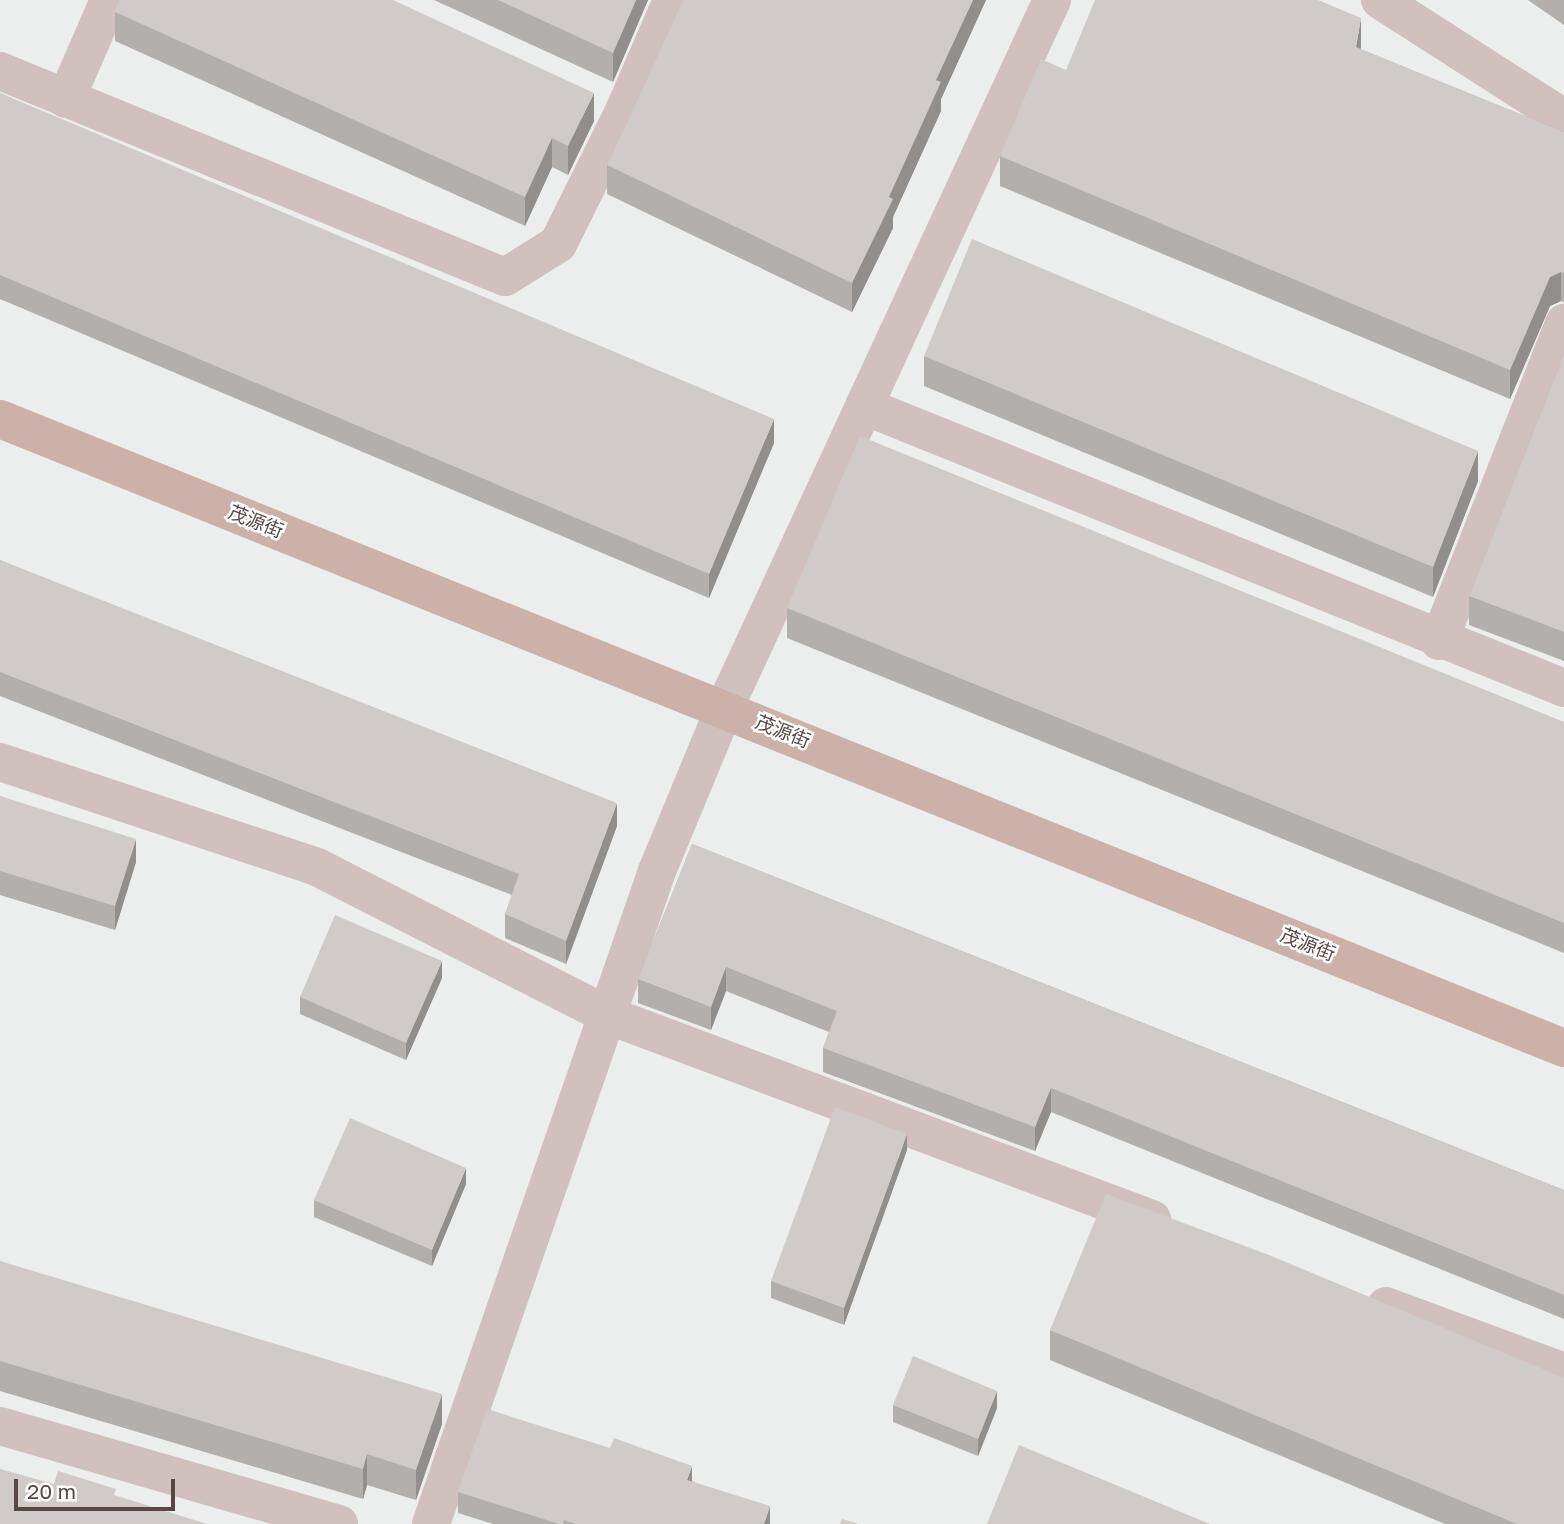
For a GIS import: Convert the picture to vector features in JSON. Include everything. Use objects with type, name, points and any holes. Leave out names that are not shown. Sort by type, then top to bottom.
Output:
[{"type":"main road","name":"茂源街","points":[[0,419],[725,707],[1564,1048]]},
{"type":"street","points":[[66,99],[109,0]]},
{"type":"street","points":[[0,71],[505,277],[558,244],[624,111],[672,0]]},
{"type":"street","points":[[431,1524],[657,871],[725,707],[1052,0]]},
{"type":"street","points":[[1380,0],[1564,118]]},
{"type":"street","points":[[586,94],[624,111]]},
{"type":"street","points":[[1439,641],[1564,323]]},
{"type":"street","points":[[864,406],[1439,641],[1564,688]]},
{"type":"street","points":[[0,762],[317,867],[607,1015],[1184,1230]]},
{"type":"street","points":[[1354,1294],[1564,1373]]},
{"type":"street","points":[[0,1426],[338,1524]]},
{"type":"building","points":[[119,0],[393,0],[594,93],[568,146],[552,138],[525,197],[115,12]]},
{"type":"building","points":[[498,0],[636,0],[613,53]]},
{"type":"building","points":[[683,0],[973,0],[936,80],[941,82],[889,197],[893,199],[852,283],[607,165]]},
{"type":"building","points":[[1095,0],[1318,0],[1361,18],[1356,47],[1564,132],[1564,273],[1550,277],[1510,370],[1000,156],[1041,59],[1066,70]]},
{"type":"building","points":[[0,93],[774,419],[709,574],[0,275]]},
{"type":"building","points":[[972,239],[1478,451],[1433,567],[924,356]]},
{"type":"building","points":[[1564,354],[1564,632],[1469,596]]},
{"type":"building","points":[[860,436],[1564,722],[1564,923],[787,608]]},
{"type":"building","points":[[0,560],[617,803],[566,941],[505,914],[519,874],[0,672]]},
{"type":"building","points":[[0,796],[136,839],[115,906],[0,871]]},
{"type":"building","points":[[692,844],[1564,1190],[1564,1295],[1051,1088],[1035,1127],[823,1048],[837,1011],[726,967],[711,1007],[638,979]]},
{"type":"building","points":[[335,915],[442,961],[406,1043],[300,997]]},
{"type":"building","points":[[835,1107],[907,1134],[844,1308],[771,1281]]},
{"type":"building","points":[[350,1118],[466,1168],[432,1250],[314,1200]]},
{"type":"building","points":[[1106,1194],[1269,1255],[1564,1378],[1564,1524],[1517,1524],[1050,1330]]},
{"type":"building","points":[[0,1261],[442,1394],[416,1470],[367,1454],[363,1469],[0,1361]]},
{"type":"building","points":[[913,1356],[997,1391],[978,1439],[893,1405]]},
{"type":"building","points":[[487,1409],[610,1448],[614,1438],[692,1466],[687,1480],[770,1506],[764,1524],[576,1524],[564,1520],[563,1524],[559,1524],[458,1492]]},
{"type":"building","points":[[1019,1445],[1210,1524],[987,1524]]},
{"type":"building","points":[[0,1469],[54,1484],[58,1471],[116,1489],[114,1495],[207,1524],[0,1524]]},
{"type":"building","points":[[842,1519],[858,1524],[840,1524]]}]
